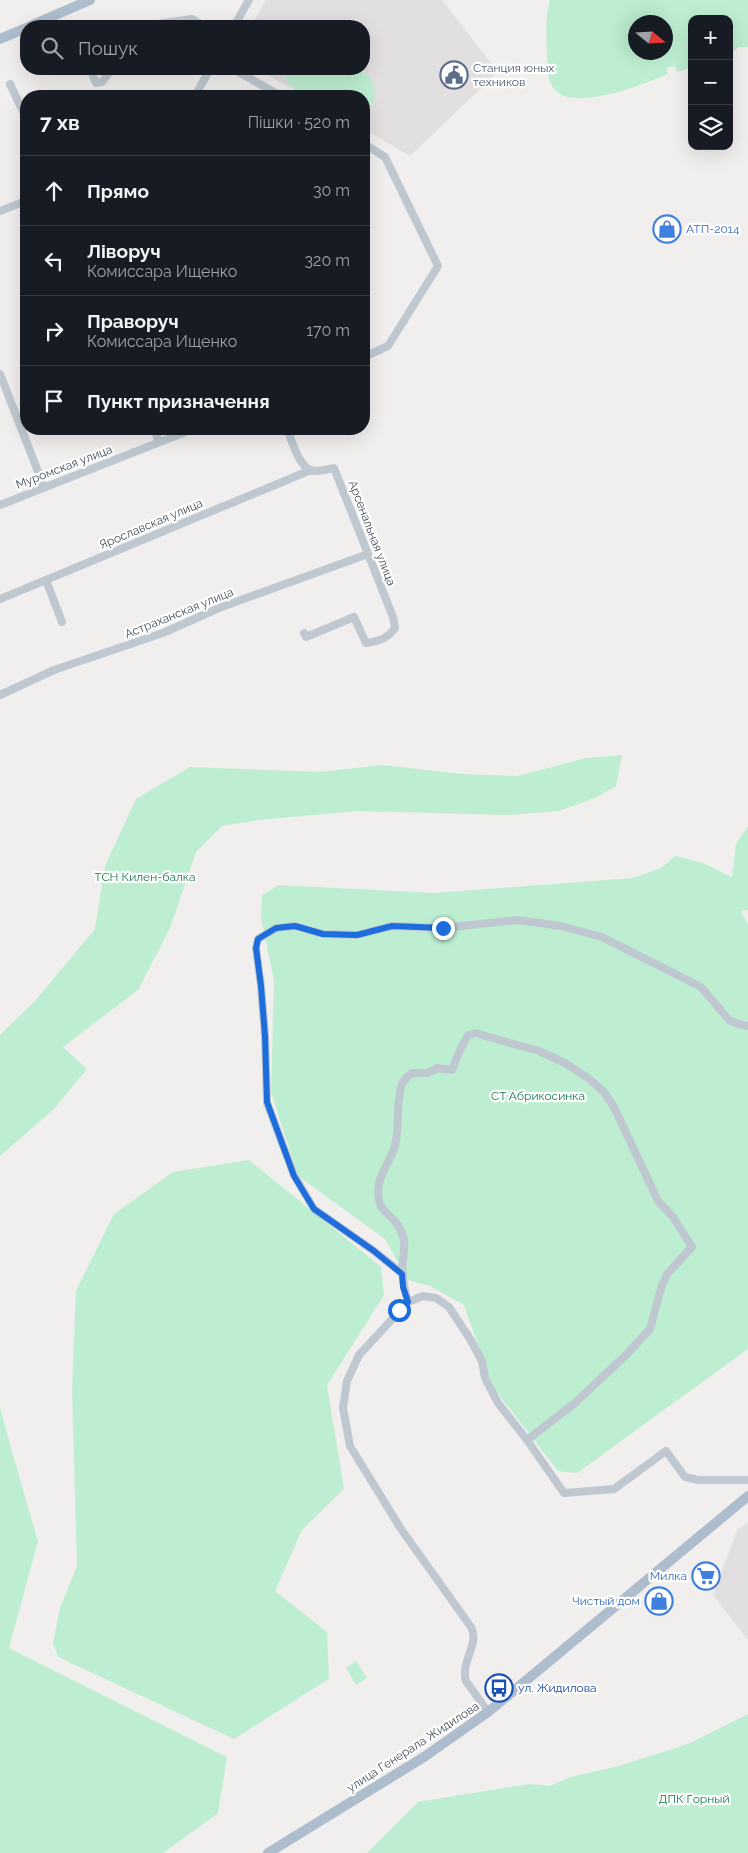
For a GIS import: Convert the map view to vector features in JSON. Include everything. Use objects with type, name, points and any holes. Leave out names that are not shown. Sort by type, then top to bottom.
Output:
[{"type":"main road","points":[[44,20],[90,0]]},
{"type":"main road","points":[[0,39],[20,30]]},
{"type":"main road","name":"улица Генерала Жидилова","points":[[268,1853],[424,1757],[488,1712],[748,1496]]},
{"type":"street","points":[[237,20],[249,0]]},
{"type":"street","points":[[93,75],[96,83],[102,82],[107,75]]},
{"type":"street","points":[[198,90],[207,75]]},
{"type":"street","points":[[244,75],[270,90]]},
{"type":"street","points":[[10,84],[20,105]]},
{"type":"street","points":[[370,148],[385,157],[438,266],[388,346],[370,354]]},
{"type":"street","points":[[0,211],[20,203]]},
{"type":"street","points":[[0,374],[20,425]]},
{"type":"street","points":[[24,435],[44,487]]},
{"type":"street","points":[[156,435],[159,442]]},
{"type":"street","name":"Муромская улица","points":[[0,505],[177,435]]},
{"type":"street","points":[[290,435],[302,463],[311,470]]},
{"type":"street","name":"Арсенальная улица","points":[[304,633],[306,637],[354,617],[366,643],[376,642],[388,637],[395,628],[393,617],[334,468],[320,471],[311,470]]},
{"type":"street","name":"Ярославская улица","points":[[0,599],[311,470]]},
{"type":"street","name":"Астраханская улица","points":[[0,695],[54,670],[163,633],[219,608],[368,554]]},
{"type":"street","points":[[46,580],[62,622]]},
{"type":"street","points":[[402,1274],[374,1251],[314,1209],[294,1176],[267,1102],[265,1036],[256,948],[258,939],[276,928],[295,926],[323,934],[357,935],[392,926],[443,928],[517,920],[561,926],[602,937],[701,987],[729,1020],[748,1026]]},
{"type":"street","points":[[408,1302],[403,1287],[402,1274],[406,1245],[399,1225],[381,1207],[379,1200],[379,1178],[395,1144],[402,1083],[412,1073],[427,1073],[438,1068],[452,1070],[458,1052],[468,1035],[475,1033],[539,1051],[565,1063],[588,1078],[604,1092],[614,1106],[658,1201],[673,1217],[692,1247],[668,1273],[662,1285],[650,1329],[627,1354],[575,1403],[527,1440]]},
{"type":"street","points":[[488,1712],[466,1681],[464,1675],[474,1636],[471,1627],[401,1529],[350,1446],[343,1408],[347,1381],[359,1355],[408,1302],[423,1296],[436,1298],[449,1307],[470,1338],[482,1362],[485,1378],[498,1403],[527,1440],[564,1493],[614,1489],[666,1452],[685,1477],[698,1480],[748,1480]]},
{"type":"shaded area","points":[[266,0],[442,0],[498,72],[410,156],[370,133],[370,90],[294,90],[268,75],[370,75],[370,20],[254,20]]},
{"type":"shaded area","points":[[748,1522],[748,1640],[713,1595],[737,1530]]},
{"type":"green space","points":[[550,0],[748,0],[748,47],[739,47],[733,51],[733,15],[688,15],[688,68],[677,72],[675,66],[667,68],[668,74],[643,84],[610,94],[578,98],[565,96],[552,86],[548,68],[547,20]]},
{"type":"green space","points":[[284,75],[367,75],[375,90],[373,102],[370,106],[370,90],[297,90]]},
{"type":"green space","name":"ТСН Килен-балка","points":[[622,755],[616,786],[595,798],[559,811],[510,815],[357,811],[259,820],[222,826],[196,852],[170,928],[138,990],[63,1047],[87,1069],[53,1110],[0,1156],[0,1035],[35,1001],[95,929],[105,866],[136,799],[190,767],[320,772],[382,765],[463,774],[517,776],[586,758]]},
{"type":"green space","name":"СТ Абрикосинка","points":[[748,826],[748,910],[741,911],[748,925],[748,1349],[577,1473],[558,1471],[492,1386],[464,1305],[430,1286],[408,1280],[385,1239],[298,1176],[271,1092],[274,981],[261,917],[262,895],[279,885],[433,893],[633,878],[661,868],[675,856],[703,863],[732,877],[736,844]]},
{"type":"green space","points":[[249,1160],[381,1267],[384,1295],[327,1385],[344,1489],[302,1530],[275,1591],[327,1632],[329,1679],[234,1739],[58,1657],[53,1643],[60,1608],[77,1566],[72,1390],[76,1291],[114,1214],[173,1172]]},
{"type":"green space","points":[[0,1407],[38,1541],[9,1648],[227,1757],[218,1813],[163,1853],[0,1853]]},
{"type":"green space","points":[[356,1661],[367,1678],[356,1685],[346,1668]]},
{"type":"green space","name":"ДПК Горный","points":[[748,1714],[748,1853],[367,1853],[418,1802],[529,1784],[550,1786],[570,1777],[615,1767],[688,1744]]},
{"type":"place","name":"Станция юных техников","points":[[454,75]]},
{"type":"place","name":"АТП-2014","points":[[667,229]]},
{"type":"place","name":"Милка","points":[[706,1576]]},
{"type":"place","name":"Чистый дом","points":[[659,1601]]},
{"type":"place","name":"ул. Жидилова","points":[[499,1688]]},
{"type":"route","points":[[399,1310],[408,1302],[403,1287],[402,1274],[374,1251],[314,1209],[294,1176],[267,1102],[265,1036],[256,948],[258,939],[276,928],[295,926],[323,934],[357,935],[392,926],[443,928]]}]
